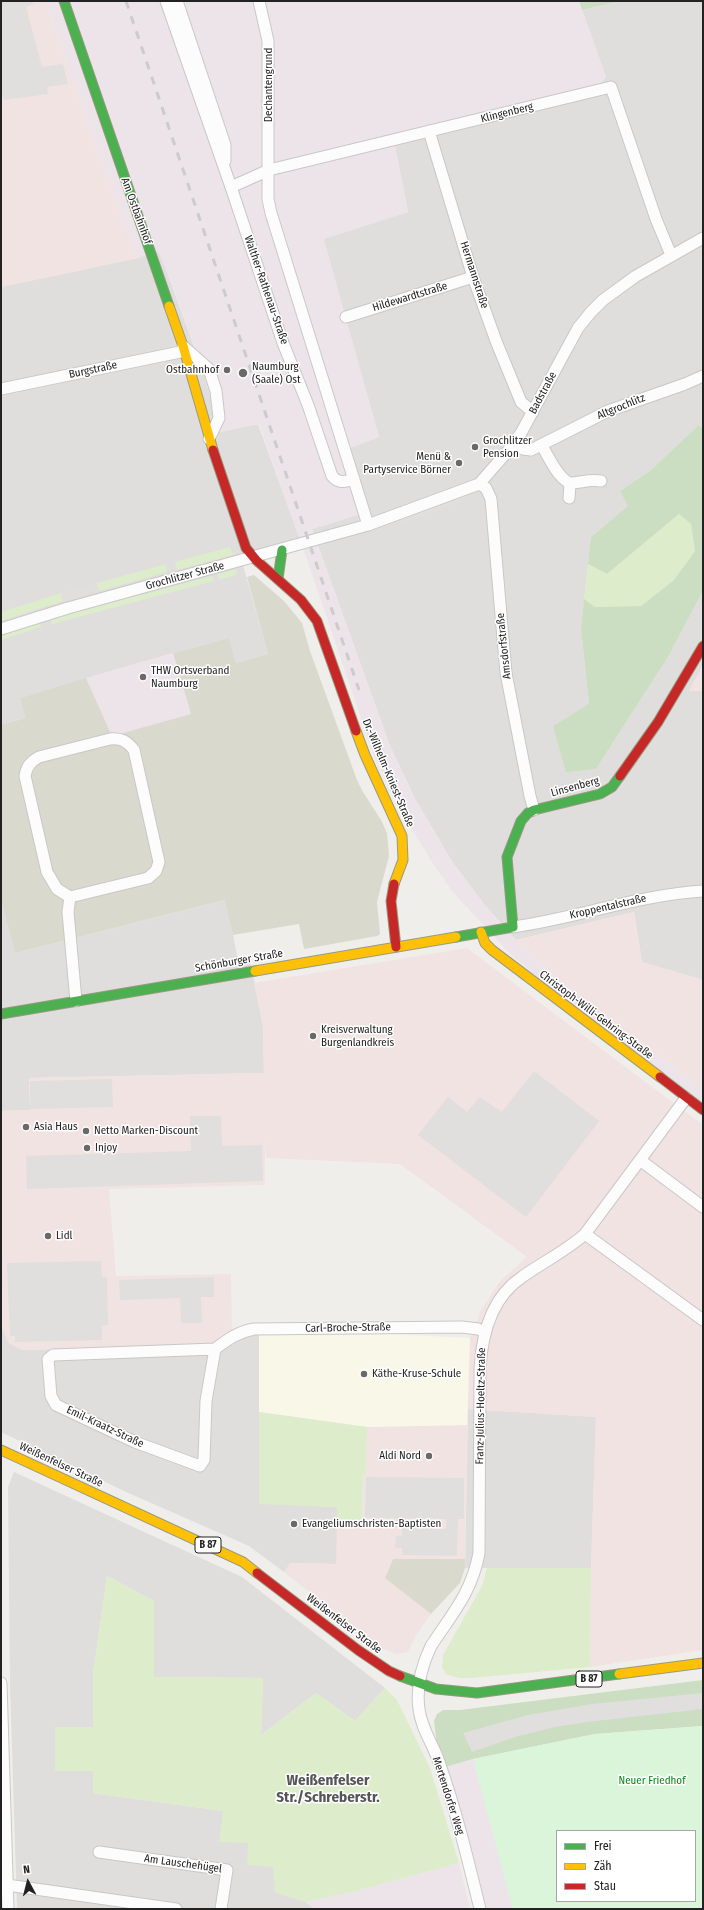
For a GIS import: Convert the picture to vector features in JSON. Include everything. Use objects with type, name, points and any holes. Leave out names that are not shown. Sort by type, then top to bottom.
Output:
[{"type":"main road","name":"Am Ostbahnhof","points":[[64,1],[184,348],[210,438],[246,548],[253,557]]},
{"type":"main road","points":[[278,579],[278,565],[282,550]]},
{"type":"main road","name":"Dr.-Wilhelm-Kniest-Straße","points":[[253,557],[297,595],[317,621],[365,755],[402,836],[403,860],[393,887],[391,901],[396,947]]},
{"type":"main road","name":"Linsenberg","points":[[534,810],[600,794],[612,787],[658,722],[703,646]]},
{"type":"main road","points":[[481,932],[513,927],[507,857],[521,821],[528,813],[534,810]]},
{"type":"main road","name":"Schönburger Straße","points":[[1,1014],[481,932]]},
{"type":"main road","name":"Christoph-Willi-Gehring-Straße","points":[[481,932],[486,943],[492,950],[703,1110]]},
{"type":"main road","name":"Weißenfelser Straße","points":[[1,1450],[243,1562],[380,1666],[420,1684],[445,1691],[477,1693],[703,1664]]},
{"type":"street","name":"Walther-Rathenau-Straße","points":[[166,1],[231,187],[283,344],[308,405],[332,476],[337,482],[354,479]]},
{"type":"street","name":"Walther-Rathenau-Straße","points":[[178,1],[225,145],[225,170]]},
{"type":"street","name":"Dechantengrund","points":[[259,1],[268,41],[268,199],[271,213],[368,525]]},
{"type":"street","name":"Klingenberg","points":[[231,187],[269,170],[612,87],[656,219],[672,255]]},
{"type":"street","name":"Hermannstraße","points":[[429,131],[473,277],[517,394],[524,406],[533,412]]},
{"type":"street","name":"Badstraße","points":[[368,525],[479,484],[513,444],[533,412],[578,328],[590,312],[603,300],[636,276],[703,238]]},
{"type":"street","name":"Hildewardtstraße","points":[[346,317],[473,277]]},
{"type":"street","name":"Burgstraße","points":[[1,389],[184,348]]},
{"type":"street","name":"Am Ostbahnhof","points":[[184,348],[209,369],[216,391],[219,418],[210,438]]},
{"type":"street","name":"Altgrochlitz","points":[[513,444],[523,449],[532,450],[618,407],[672,389],[703,376]]},
{"type":"street","points":[[542,446],[559,475],[565,482],[570,484],[594,480],[601,481]]},
{"type":"street","name":"Amsdorfstraße","points":[[479,484],[486,488],[491,499],[506,673],[534,810]]},
{"type":"street","points":[[569,498],[570,484]]},
{"type":"street","name":"Grochlitzer Straße","points":[[1,629],[68,608],[368,525]]},
{"type":"street","points":[[110,739],[119,739],[129,743],[134,750],[156,846],[159,862],[158,866],[148,878],[70,897],[57,889],[47,872],[25,776],[26,768],[31,762],[39,757],[110,739]]},
{"type":"street","name":"Kroppentalstraße","points":[[513,927],[538,923],[654,896],[703,891]]},
{"type":"street","points":[[70,897],[68,912],[76,1001]]},
{"type":"street","name":"Franz-Julius-Hoeltz-Straße","points":[[420,1684],[423,1666],[431,1646],[467,1593],[477,1565],[480,1521],[480,1368],[485,1332],[494,1308],[506,1292],[521,1278],[570,1247],[585,1234],[686,1098]]},
{"type":"street","points":[[640,1160],[703,1207]]},
{"type":"street","points":[[585,1234],[703,1320]]},
{"type":"street","name":"Carl-Broche-Straße","points":[[215,1349],[231,1336],[254,1329],[462,1327],[478,1329],[485,1332]]},
{"type":"street","name":"Emil-Kraatz-Straße","points":[[215,1349],[206,1401],[204,1460],[200,1466],[135,1442],[56,1405],[51,1396],[48,1359],[53,1355],[215,1349]]},
{"type":"street","points":[[1,1683],[8,1909]]},
{"type":"street","name":"Mertendorfer Weg","points":[[420,1684],[418,1703],[421,1720],[438,1761],[454,1809],[480,1909]]},
{"type":"street","name":"Am Lauschehügel","points":[[99,1852],[227,1870],[221,1909]]},
{"type":"street","points":[[7,1885],[176,1909]]},
{"type":"shaded area","points":[[1,1],[45,1],[105,173],[138,258],[1,287]]},
{"type":"shaded area","points":[[1,1],[33,1],[33,4],[26,7],[42,67],[63,64],[68,84],[47,87],[48,94],[4,100],[3,96],[1,97]]},
{"type":"shaded area","points":[[45,1],[579,1],[606,77],[599,87],[395,146],[408,212],[324,239],[379,437],[340,452],[358,515],[312,529],[390,746],[415,799],[453,863],[484,904],[516,940],[557,978],[703,1090],[703,1104],[547,986],[508,952],[452,891],[432,862],[399,808],[374,756],[259,424],[220,432],[204,374],[174,289],[158,251],[138,258],[105,173]]},
{"type":"shaded area","points":[[620,1],[703,1],[703,428],[700,425],[651,470],[620,491],[629,506],[591,537],[581,629],[596,769],[668,657],[703,591],[703,665],[689,691],[703,691],[703,980],[642,962],[634,912],[516,940],[484,904],[453,863],[415,799],[390,746],[312,529],[357,515],[340,451],[379,437],[323,239],[408,212],[395,146],[431,136],[606,77],[582,10]]},
{"type":"shaded area","points":[[159,250],[204,374],[220,432],[258,424],[301,542],[241,558],[268,654],[236,663],[229,638],[20,698],[25,718],[1,725],[1,287],[138,258]]},
{"type":"shaded area","points":[[458,496],[460,502],[400,525],[398,519]]},
{"type":"shaded area","points":[[254,575],[284,601],[302,623],[310,651],[357,780],[387,833],[389,856],[377,902],[380,934],[377,936],[304,949],[299,924],[233,935],[225,900],[15,953],[1,900],[1,725],[25,718],[20,698],[86,678],[112,736],[191,714],[173,653],[229,638],[236,663],[268,654],[247,577]]},
{"type":"shaded area","points":[[97,583],[99,591],[63,601],[61,593]]},
{"type":"shaded area","name":"THW Ortsverband Naumburg","points":[[173,653],[191,714],[112,736],[86,678]]},
{"type":"shaded area","points":[[703,665],[703,691],[689,691]]},
{"type":"shaded area","points":[[1,900],[15,953],[226,900],[238,960],[250,958],[263,1026],[264,1073],[29,1078],[30,1110],[1,1111]]},
{"type":"shaded area","points":[[634,912],[642,962],[703,980],[703,1090],[557,978],[516,940]]},
{"type":"shaded area","points":[[467,948],[703,1125],[703,1650],[590,1667],[591,1568],[596,1417],[468,1409],[470,1338],[481,1310],[500,1281],[527,1257],[400,1164],[266,1158],[265,1137],[265,1185],[109,1189],[116,1276],[231,1274],[232,1329],[209,1345],[22,1350],[9,1343],[1,1327],[1,1111],[30,1110],[29,1078],[264,1073],[263,1026],[254,983]]},
{"type":"shaded area","points":[[534,1071],[599,1121],[526,1217],[418,1135],[448,1097],[467,1112],[480,1097],[502,1112]]},
{"type":"shaded area","points":[[112,1079],[113,1107],[30,1109],[30,1081]]},
{"type":"shaded area","points":[[190,1116],[221,1116],[222,1146],[262,1145],[263,1181],[27,1189],[26,1156],[191,1151]]},
{"type":"shaded area","points":[[101,1261],[102,1277],[107,1277],[108,1325],[102,1325],[102,1340],[15,1342],[15,1336],[10,1336],[7,1263]]},
{"type":"shaded area","points":[[214,1277],[214,1297],[201,1297],[202,1323],[181,1323],[180,1298],[120,1300],[119,1280]]},
{"type":"shaded area","points":[[1,1324],[9,1343],[23,1350],[209,1345],[232,1329],[259,1328],[259,1503],[337,1507],[337,1564],[291,1563],[284,1572],[249,1546],[124,1491],[1,1432]]},
{"type":"shaded area","name":"Käthe-Kruse-Schule","points":[[259,1328],[470,1338],[467,1425],[367,1427],[259,1412]]},
{"type":"shaded area","points":[[468,1409],[596,1417],[591,1568],[465,1568]]},
{"type":"shaded area","points":[[467,1425],[465,1559],[393,1559],[385,1577],[431,1614],[416,1635],[408,1652],[396,1654],[378,1646],[284,1572],[290,1563],[336,1564],[337,1521],[362,1521],[363,1475],[366,1474],[367,1427]]},
{"type":"shaded area","points":[[14,1472],[242,1577],[385,1688],[355,1721],[316,1693],[261,1735],[263,1678],[154,1677],[154,1601],[107,1576],[93,1674],[93,1727],[55,1728],[94,1771],[93,1793],[223,1811],[248,1843],[274,1867],[276,1892],[306,1902],[314,1909],[17,1909],[10,1684],[8,1487]]},
{"type":"shaded area","points":[[366,1477],[464,1478],[464,1519],[458,1519],[457,1556],[402,1555],[402,1548],[395,1548],[396,1536],[402,1536],[402,1528],[446,1529],[446,1519],[365,1518]]},
{"type":"shaded area","points":[[393,1559],[465,1559],[465,1568],[460,1583],[431,1614],[385,1578]]},
{"type":"shaded area","points":[[703,1693],[703,1709],[555,1727],[515,1737],[472,1752],[463,1733],[528,1715],[592,1704]]},
{"type":"shaded area","points":[[473,1759],[514,1909],[482,1909],[445,1767]]},
{"type":"shaded area","points":[[459,1863],[470,1909],[314,1909],[306,1902],[356,1891]]},
{"type":"green space","points":[[579,1],[620,1],[582,10]]},
{"type":"green space","points":[[699,425],[703,428],[703,591],[668,657],[596,769],[566,772],[553,726],[589,704],[581,629],[584,599],[595,607],[641,606],[674,580],[695,551],[691,524],[679,514],[607,574],[588,564],[591,537],[628,506],[620,491],[651,470]]},
{"type":"green space","points":[[679,514],[691,524],[695,551],[674,580],[641,606],[595,607],[584,599],[588,564],[607,574]]},
{"type":"green space","points":[[230,547],[233,555],[177,570],[175,562]]},
{"type":"green space","points":[[166,564],[167,572],[99,591],[97,583]]},
{"type":"green space","points":[[237,569],[236,575],[219,580],[218,574]]},
{"type":"green space","points":[[212,576],[214,581],[52,624],[50,619]]},
{"type":"green space","points":[[61,593],[63,601],[1,621],[1,612]]},
{"type":"green space","points":[[40,623],[41,627],[1,640],[1,635]]},
{"type":"green space","points":[[259,1412],[367,1427],[366,1474],[363,1475],[362,1521],[337,1521],[337,1507],[259,1504]]},
{"type":"green space","points":[[487,1568],[591,1568],[590,1667],[472,1678],[459,1678],[446,1674],[442,1667],[443,1655],[482,1586]]},
{"type":"green space","points":[[107,1576],[154,1601],[154,1677],[263,1678],[261,1735],[316,1693],[355,1721],[385,1688],[397,1700],[430,1768],[459,1863],[356,1891],[306,1902],[275,1892],[273,1867],[247,1865],[248,1843],[219,1842],[223,1811],[93,1793],[93,1771],[55,1771],[55,1727],[93,1727],[93,1674]]},
{"type":"green space","points":[[703,1680],[703,1726],[595,1734],[473,1759],[445,1767],[439,1761],[434,1721],[437,1714],[443,1710],[460,1710]]},
{"type":"green space","name":"Neuer Friedhof","points":[[703,1726],[703,1909],[513,1909],[473,1759],[595,1734]]},
{"type":"railway","points":[[126,1],[359,690]]},
{"type":"traffic: fast","points":[[64,1],[169,306]]},
{"type":"traffic: fast","points":[[278,579],[282,550]]},
{"type":"traffic: fast","points":[[456,937],[513,927],[507,857],[521,821],[528,813],[534,810],[600,794],[612,787],[620,776]]},
{"type":"traffic: fast","points":[[1,1014],[255,971]]},
{"type":"traffic: fast","points":[[400,1676],[436,1689],[477,1693],[619,1674]]},
{"type":"traffic: slow","points":[[169,306],[183,346],[213,450]]},
{"type":"traffic: slow","points":[[356,731],[365,755],[402,836],[403,860],[394,884]]},
{"type":"traffic: slow","points":[[481,932],[485,943],[492,950],[660,1077]]},
{"type":"traffic: slow","points":[[255,971],[456,937]]},
{"type":"traffic: slow","points":[[1,1450],[243,1562],[257,1573]]},
{"type":"traffic: slow","points":[[619,1674],[703,1663]]},
{"type":"traffic: jam","points":[[213,450],[246,548],[256,560],[301,600],[317,621],[356,731]]},
{"type":"traffic: jam","points":[[620,776],[658,722],[703,646]]},
{"type":"traffic: jam","points":[[394,884],[391,901],[396,947]]},
{"type":"traffic: jam","points":[[660,1077],[703,1110]]},
{"type":"traffic: jam","points":[[257,1573],[358,1650],[389,1671],[400,1676]]},
{"type":"place","name":"Ostbahnhof","points":[[227,370]]},
{"type":"place","name":"Naumburg (Saale) Ost","points":[[243,373]]},
{"type":"place","name":"Grochlitzer Pension","points":[[475,447]]},
{"type":"place","name":"Menü & Partyservice Börner","points":[[459,463]]},
{"type":"place","name":"THW Ortsverband Naumburg","points":[[143,677]]},
{"type":"place","name":"Kreisverwaltung Burgenlandkreis","points":[[313,1036]]},
{"type":"place","name":"Asia Haus","points":[[26,1127]]},
{"type":"place","name":"Netto Marken-Discount","points":[[86,1131]]},
{"type":"place","name":"Injoy","points":[[87,1148]]},
{"type":"place","name":"Lidl","points":[[48,1236]]},
{"type":"place","name":"Käthe-Kruse-Schule","points":[[364,1374]]},
{"type":"place","name":"Aldi Nord","points":[[429,1456]]},
{"type":"place","name":"Evangeliumschristen-Baptisten","points":[[294,1524]]},
{"type":"district","name":"Weißenfelser Str./Schreberstr.","points":[[328,1790]]}]
